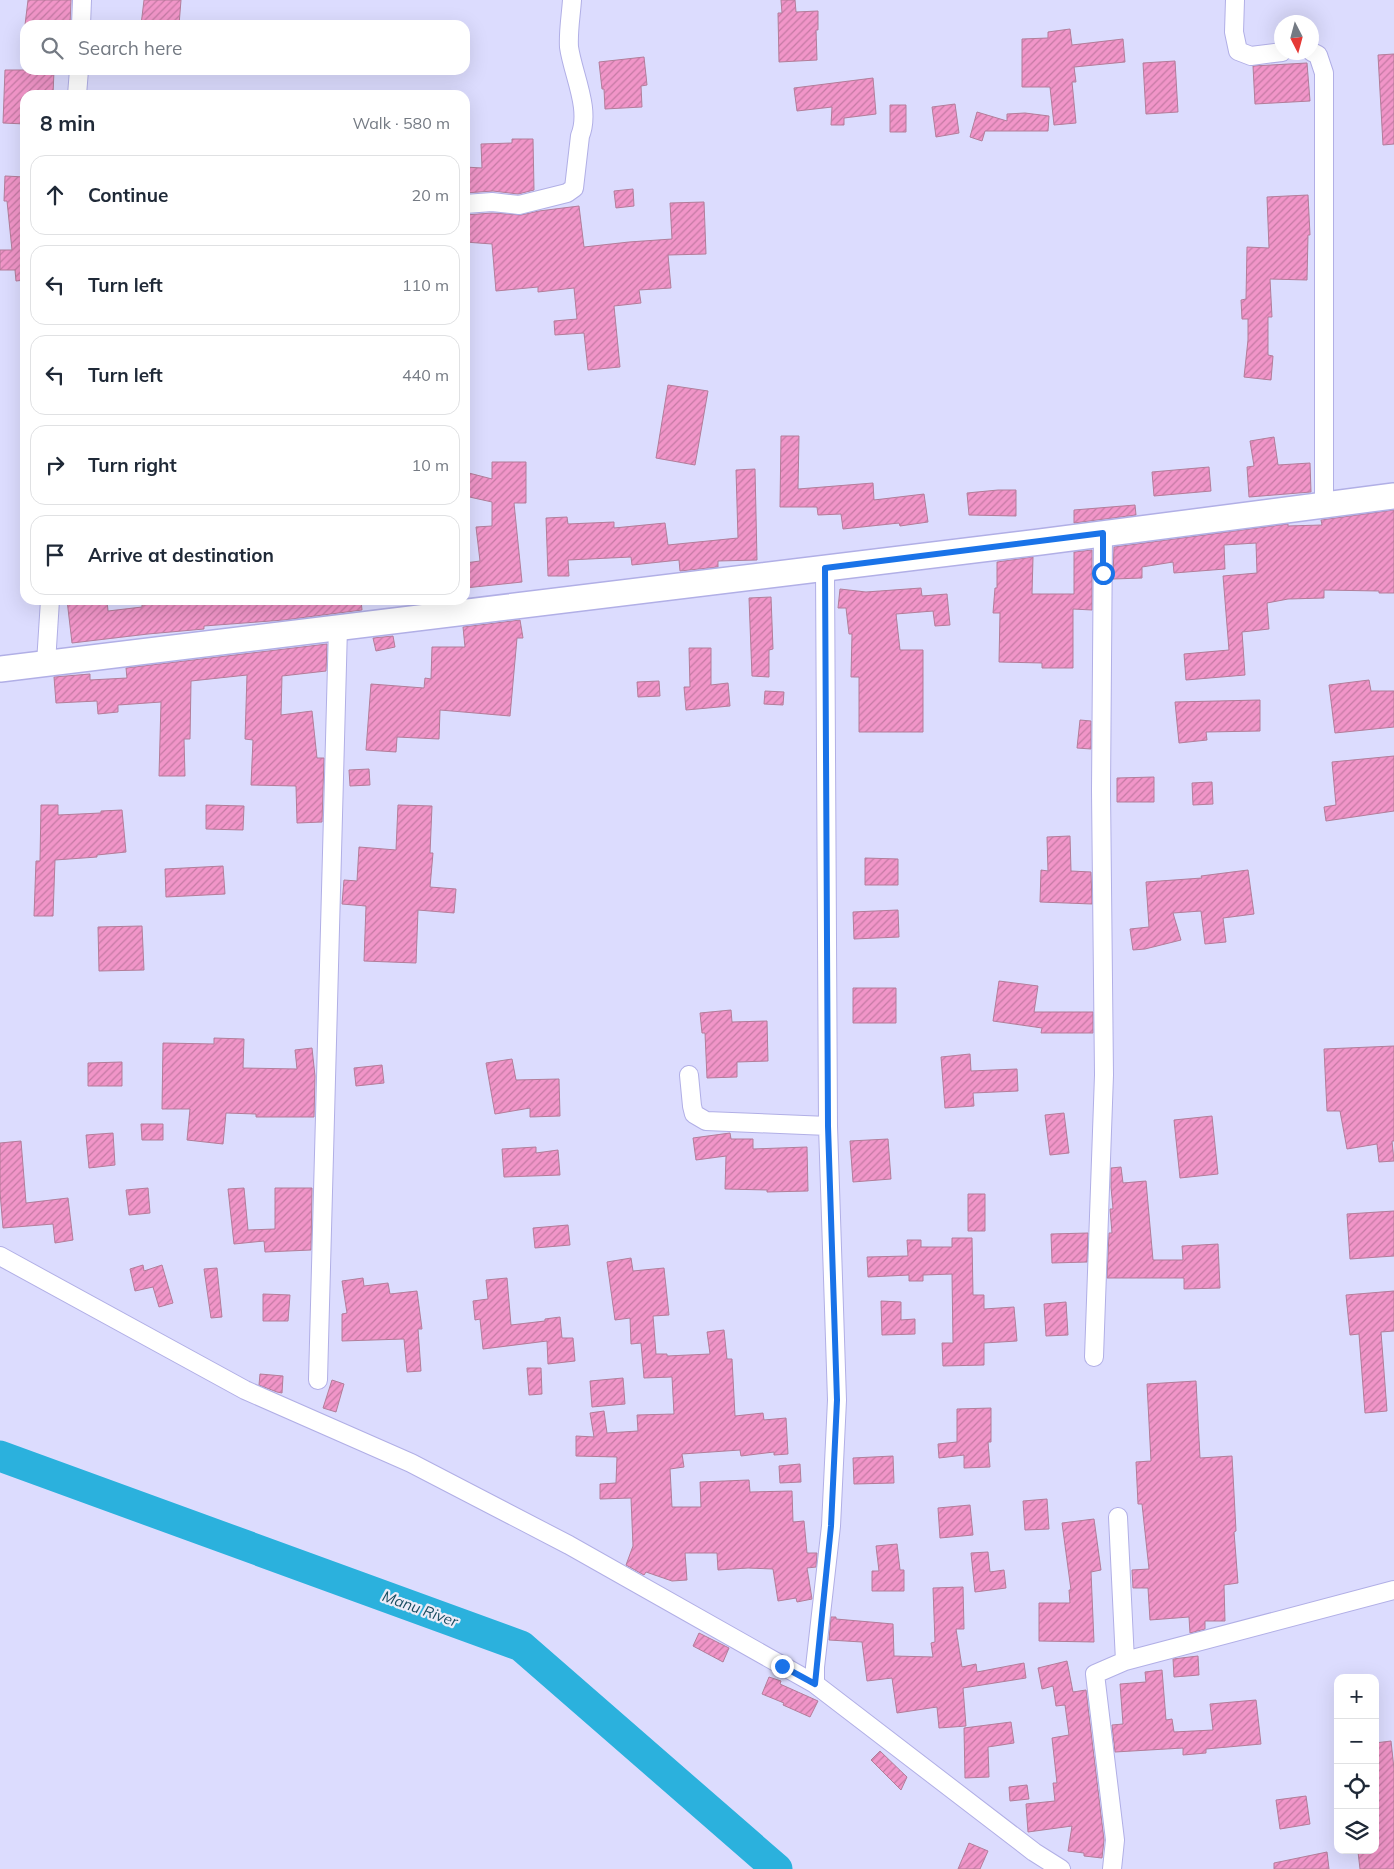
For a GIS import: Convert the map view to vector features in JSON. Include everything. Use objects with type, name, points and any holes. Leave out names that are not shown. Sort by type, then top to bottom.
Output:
[{"type":"main road","points":[[0,669],[1394,496]]},
{"type":"street","points":[[81,20],[82,0]]},
{"type":"street","points":[[470,204],[492,202],[519,205],[567,193],[574,188],[583,120],[569,44],[572,0]]},
{"type":"street","points":[[1235,0],[1234,32],[1238,51],[1251,56],[1274,53]]},
{"type":"street","points":[[1319,58],[1324,73],[1324,504]]},
{"type":"street","points":[[77,90],[78,75]]},
{"type":"street","points":[[1094,1357],[1104,1075],[1101,791],[1103,533]]},
{"type":"street","points":[[815,1684],[831,1526],[837,1400],[828,1126],[825,568]]},
{"type":"street","points":[[46,663],[50,605]]},
{"type":"street","points":[[318,1380],[338,627]]},
{"type":"street","points":[[689,1075],[694,1114],[706,1121],[828,1126]]},
{"type":"street","points":[[0,1256],[245,1390],[411,1463],[569,1545],[815,1684],[1034,1852],[1061,1869]]},
{"type":"street","points":[[1118,1517],[1125,1661]]},
{"type":"street","points":[[1112,1869],[1115,1840],[1095,1674],[1125,1661],[1394,1590]]},
{"type":"building","points":[[28,0],[71,0],[70,20],[26,20]]},
{"type":"building","points":[[144,0],[181,0],[179,20],[142,20]]},
{"type":"building","points":[[781,0],[795,0],[796,12],[818,11],[818,30],[816,30],[817,60],[779,62],[778,13],[782,13]]},
{"type":"building","points":[[1070,29],[1072,45],[1123,39],[1125,62],[1074,67],[1076,82],[1072,82],[1076,123],[1054,125],[1050,87],[1022,87],[1022,39],[1048,38],[1048,32]]},
{"type":"building","points":[[1394,54],[1394,144],[1383,145],[1378,55]]},
{"type":"building","points":[[644,57],[647,85],[641,86],[642,107],[605,109],[604,89],[602,89],[599,62]]},
{"type":"building","points":[[1175,61],[1178,112],[1146,114],[1143,63]]},
{"type":"building","points":[[1307,63],[1310,101],[1255,104],[1253,66]]},
{"type":"building","points":[[5,70],[20,70],[20,75],[54,75],[53,90],[20,90],[20,124],[3,123]]},
{"type":"building","points":[[873,78],[876,114],[844,118],[844,125],[831,125],[832,107],[797,111],[794,88]]},
{"type":"building","points":[[955,104],[959,133],[936,137],[932,107]]},
{"type":"building","points":[[890,105],[906,105],[906,132],[890,132]]},
{"type":"building","points":[[977,112],[1007,121],[1007,114],[1025,113],[1049,116],[1048,131],[985,131],[982,141],[970,137]]},
{"type":"building","points":[[512,139],[533,139],[534,190],[518,194],[493,191],[470,193],[470,167],[482,168],[481,144],[512,143]]},
{"type":"building","points":[[5,176],[20,177],[20,281],[16,281],[15,270],[0,270],[0,250],[12,250],[7,201],[4,201]]},
{"type":"building","points":[[633,189],[634,206],[616,208],[614,191]]},
{"type":"building","points":[[1308,195],[1310,235],[1308,235],[1307,280],[1270,279],[1272,317],[1268,317],[1268,355],[1273,356],[1271,380],[1244,377],[1248,319],[1242,319],[1241,300],[1246,299],[1247,247],[1269,248],[1267,197]]},
{"type":"building","points":[[704,202],[706,254],[668,255],[671,288],[639,290],[641,303],[614,306],[620,367],[588,370],[584,333],[555,335],[554,321],[577,319],[574,288],[538,292],[538,287],[496,291],[492,244],[470,242],[470,215],[492,213],[521,215],[579,206],[584,247],[672,239],[670,203]]},
{"type":"building","points":[[668,385],[708,391],[695,465],[656,458]]},
{"type":"building","points":[[781,436],[799,436],[798,489],[873,483],[874,500],[924,494],[928,522],[900,526],[899,523],[843,529],[841,514],[818,515],[817,507],[780,507]]},
{"type":"building","points":[[1274,437],[1278,465],[1310,463],[1311,492],[1249,497],[1247,467],[1254,466],[1250,441]]},
{"type":"building","points":[[492,462],[526,462],[526,503],[514,503],[522,582],[470,587],[470,562],[480,561],[476,527],[492,526],[492,502],[470,497],[470,473],[492,479]]},
{"type":"building","points":[[1209,467],[1211,491],[1154,496],[1152,472]]},
{"type":"building","points":[[755,469],[757,560],[718,561],[718,567],[680,571],[679,560],[632,565],[631,557],[568,560],[569,576],[548,576],[546,518],[567,517],[568,524],[614,522],[614,528],[665,523],[668,545],[738,538],[736,470]]},
{"type":"building","points":[[1016,490],[1016,516],[969,515],[967,493]]},
{"type":"building","points":[[1135,505],[1136,515],[1074,523],[1074,510]]},
{"type":"building","points":[[1394,510],[1394,593],[1324,590],[1324,598],[1288,599],[1267,603],[1269,629],[1242,632],[1245,675],[1186,680],[1184,654],[1229,650],[1223,576],[1257,573],[1256,543],[1224,545],[1225,569],[1174,573],[1173,562],[1142,567],[1142,578],[1113,579],[1114,547],[1288,524],[1288,526],[1322,525],[1321,520]]},
{"type":"building","points":[[1092,550],[1092,610],[1073,609],[1073,668],[1042,668],[1042,663],[999,662],[1000,613],[993,613],[995,588],[997,588],[997,562],[1033,557],[1032,594],[1074,594],[1074,552]]},
{"type":"building","points":[[921,588],[922,596],[947,594],[950,625],[935,626],[933,611],[896,614],[900,650],[923,650],[923,732],[859,732],[859,677],[851,677],[852,634],[849,634],[846,608],[838,608],[840,589],[866,592]]},
{"type":"building","points":[[771,597],[773,649],[769,650],[769,677],[752,676],[749,598]]},
{"type":"building","points":[[68,605],[107,605],[108,611],[142,607],[142,605],[362,605],[362,610],[284,620],[204,626],[204,629],[72,643]]},
{"type":"building","points":[[520,620],[523,638],[517,638],[510,716],[440,710],[439,739],[397,737],[396,752],[366,750],[371,684],[424,688],[425,678],[431,679],[432,647],[465,647],[463,627]]},
{"type":"building","points":[[393,636],[395,647],[376,651],[373,638]]},
{"type":"building","points":[[327,644],[326,671],[282,676],[281,715],[312,711],[317,758],[324,758],[322,822],[297,823],[296,786],[251,785],[253,740],[245,739],[247,675],[191,681],[190,739],[184,739],[185,776],[159,776],[161,702],[118,705],[118,712],[98,714],[97,701],[56,703],[54,677],[90,674],[90,680],[127,678],[126,668]]},
{"type":"building","points":[[689,648],[711,648],[711,685],[728,683],[730,706],[686,710],[684,687],[690,687]]},
{"type":"building","points":[[1369,680],[1371,691],[1394,691],[1394,727],[1335,733],[1329,685]]},
{"type":"building","points":[[659,681],[660,696],[638,697],[637,682]]},
{"type":"building","points":[[765,691],[784,692],[783,705],[764,704]]},
{"type":"building","points":[[1260,700],[1260,731],[1206,732],[1207,740],[1179,743],[1175,702]]},
{"type":"building","points":[[1080,720],[1091,721],[1091,749],[1077,748]]},
{"type":"building","points":[[1394,756],[1394,811],[1326,821],[1324,807],[1336,805],[1332,762]]},
{"type":"building","points":[[369,769],[370,785],[350,786],[349,770]]},
{"type":"building","points":[[1154,777],[1154,802],[1117,802],[1117,778]]},
{"type":"building","points":[[1212,782],[1213,804],[1193,805],[1192,783]]},
{"type":"building","points":[[41,805],[58,805],[58,815],[122,810],[126,852],[97,855],[97,857],[55,860],[53,916],[34,916],[36,861],[40,861]]},
{"type":"building","points":[[206,805],[244,806],[243,830],[206,829]]},
{"type":"building","points":[[398,805],[432,806],[430,853],[433,853],[430,887],[456,889],[454,913],[418,910],[416,963],[364,961],[366,906],[342,904],[344,880],[357,881],[359,847],[396,850]]},
{"type":"building","points":[[1070,836],[1071,871],[1091,872],[1092,904],[1040,902],[1041,870],[1048,871],[1047,837]]},
{"type":"building","points":[[865,858],[898,859],[898,885],[865,885]]},
{"type":"building","points":[[223,866],[225,894],[166,897],[165,869]]},
{"type":"building","points":[[1248,870],[1254,914],[1223,918],[1226,942],[1205,944],[1201,911],[1173,913],[1181,940],[1133,950],[1130,929],[1149,927],[1146,882],[1202,878],[1201,876]]},
{"type":"building","points":[[898,910],[899,937],[854,939],[853,912]]},
{"type":"building","points":[[142,926],[144,970],[99,971],[98,927]]},
{"type":"building","points":[[999,981],[1038,986],[1034,1012],[1093,1012],[1093,1033],[1041,1033],[1042,1028],[993,1021]]},
{"type":"building","points":[[853,988],[896,988],[896,1023],[853,1023]]},
{"type":"building","points":[[731,1010],[732,1022],[767,1021],[768,1061],[737,1062],[737,1077],[707,1078],[705,1033],[702,1033],[700,1013]]},
{"type":"building","points":[[214,1038],[244,1039],[243,1068],[297,1069],[295,1050],[312,1048],[315,1076],[314,1117],[256,1117],[256,1114],[226,1113],[223,1144],[187,1140],[190,1109],[162,1109],[163,1043],[214,1044]]},
{"type":"building","points":[[1394,1046],[1394,1141],[1392,1141],[1394,1161],[1379,1162],[1377,1144],[1347,1149],[1340,1111],[1327,1111],[1324,1049]]},
{"type":"building","points":[[970,1054],[971,1071],[1017,1069],[1018,1091],[973,1093],[974,1106],[945,1108],[941,1057]]},
{"type":"building","points":[[512,1059],[516,1080],[559,1079],[560,1116],[530,1117],[530,1108],[495,1114],[486,1063]]},
{"type":"building","points":[[122,1062],[122,1086],[88,1086],[88,1063]]},
{"type":"building","points":[[382,1065],[384,1083],[356,1086],[354,1068]]},
{"type":"building","points":[[1064,1113],[1069,1153],[1050,1155],[1045,1115]]},
{"type":"building","points":[[1212,1116],[1218,1174],[1180,1178],[1174,1120]]},
{"type":"building","points":[[141,1124],[163,1124],[163,1140],[142,1140]]},
{"type":"building","points":[[113,1133],[115,1165],[89,1168],[86,1135]]},
{"type":"building","points":[[730,1133],[731,1139],[753,1139],[753,1149],[807,1147],[808,1191],[767,1192],[767,1190],[725,1189],[726,1156],[696,1160],[693,1138]]},
{"type":"building","points":[[888,1139],[891,1179],[853,1182],[850,1141]]},
{"type":"building","points":[[21,1141],[26,1203],[68,1198],[73,1240],[55,1243],[53,1224],[3,1228],[0,1192],[0,1143]]},
{"type":"building","points":[[536,1147],[536,1153],[558,1150],[560,1175],[504,1177],[502,1149]]},
{"type":"building","points":[[1121,1167],[1123,1183],[1146,1181],[1153,1260],[1183,1260],[1182,1246],[1218,1244],[1220,1288],[1184,1289],[1184,1278],[1107,1278],[1109,1233],[1112,1233],[1110,1209],[1113,1209],[1111,1168]]},
{"type":"building","points":[[148,1188],[150,1213],[129,1215],[126,1190]]},
{"type":"building","points":[[244,1188],[248,1230],[275,1229],[275,1188],[312,1188],[311,1250],[265,1252],[264,1241],[234,1244],[228,1189]]},
{"type":"building","points":[[968,1194],[985,1194],[985,1231],[968,1231]]},
{"type":"building","points":[[1394,1211],[1394,1256],[1350,1259],[1347,1214]]},
{"type":"building","points":[[568,1225],[570,1245],[535,1248],[533,1228]]},
{"type":"building","points":[[1088,1233],[1087,1262],[1052,1263],[1051,1234]]},
{"type":"building","points":[[952,1238],[972,1238],[973,1295],[984,1295],[984,1309],[1014,1307],[1017,1341],[984,1343],[984,1365],[943,1366],[942,1343],[953,1343],[952,1274],[923,1275],[923,1281],[909,1281],[909,1275],[868,1277],[867,1257],[908,1256],[907,1240],[921,1240],[921,1247],[952,1247]]},
{"type":"building","points":[[631,1258],[633,1271],[664,1268],[669,1315],[653,1316],[656,1354],[667,1354],[667,1356],[710,1354],[707,1332],[724,1330],[727,1359],[732,1359],[735,1416],[763,1413],[764,1420],[786,1418],[788,1454],[774,1455],[774,1452],[741,1456],[740,1450],[682,1454],[684,1467],[670,1469],[672,1507],[701,1507],[700,1482],[749,1480],[750,1492],[792,1491],[793,1522],[804,1521],[807,1553],[817,1553],[816,1567],[807,1568],[812,1599],[797,1602],[796,1598],[778,1601],[773,1569],[718,1570],[717,1553],[685,1553],[687,1580],[672,1581],[646,1572],[644,1575],[626,1565],[633,1546],[631,1498],[600,1499],[600,1484],[616,1483],[617,1457],[576,1456],[576,1436],[594,1437],[590,1413],[604,1411],[607,1433],[638,1431],[637,1415],[674,1414],[672,1377],[644,1378],[641,1343],[631,1344],[630,1318],[615,1320],[607,1262]]},
{"type":"building","points":[[143,1265],[144,1271],[162,1265],[173,1303],[159,1307],[153,1287],[135,1291],[130,1269]]},
{"type":"building","points":[[217,1268],[222,1317],[211,1318],[204,1269]]},
{"type":"building","points":[[363,1278],[364,1286],[388,1283],[390,1294],[417,1291],[422,1329],[418,1329],[421,1371],[407,1372],[404,1339],[342,1341],[342,1314],[347,1313],[342,1281]]},
{"type":"building","points":[[507,1278],[511,1325],[545,1321],[545,1319],[560,1317],[562,1338],[573,1338],[575,1361],[548,1364],[547,1341],[483,1349],[480,1319],[475,1320],[473,1301],[488,1299],[486,1280]]},
{"type":"building","points":[[1394,1291],[1394,1331],[1381,1332],[1387,1411],[1365,1413],[1359,1334],[1350,1335],[1346,1295]]},
{"type":"building","points":[[263,1294],[290,1295],[288,1321],[263,1321]]},
{"type":"building","points":[[881,1301],[901,1302],[901,1320],[915,1319],[915,1334],[882,1335]]},
{"type":"building","points":[[1066,1302],[1068,1335],[1046,1336],[1044,1304]]},
{"type":"building","points":[[527,1368],[541,1368],[542,1394],[529,1395]]},
{"type":"building","points":[[260,1374],[283,1376],[282,1393],[259,1385]]},
{"type":"building","points":[[623,1378],[625,1404],[592,1407],[590,1381]]},
{"type":"building","points":[[332,1380],[344,1384],[336,1412],[323,1408]]},
{"type":"building","points":[[1196,1381],[1200,1458],[1232,1456],[1236,1531],[1234,1532],[1238,1583],[1224,1585],[1225,1621],[1205,1621],[1205,1629],[1190,1633],[1189,1617],[1150,1620],[1148,1588],[1133,1588],[1132,1570],[1149,1569],[1142,1504],[1138,1504],[1136,1462],[1151,1461],[1147,1384]]},
{"type":"building","points":[[991,1408],[991,1442],[988,1442],[990,1467],[964,1468],[964,1455],[939,1458],[938,1444],[957,1442],[957,1409]]},
{"type":"building","points":[[893,1456],[894,1483],[854,1484],[853,1458]]},
{"type":"building","points":[[800,1464],[801,1482],[780,1483],[779,1466]]},
{"type":"building","points":[[1047,1499],[1049,1529],[1025,1530],[1023,1501]]},
{"type":"building","points":[[970,1505],[973,1535],[940,1538],[938,1508]]},
{"type":"building","points":[[1094,1519],[1101,1570],[1091,1572],[1094,1642],[1039,1641],[1039,1603],[1070,1603],[1069,1590],[1071,1590],[1062,1523]]},
{"type":"building","points":[[897,1544],[900,1570],[904,1570],[904,1591],[872,1591],[872,1571],[879,1571],[876,1546]]},
{"type":"building","points":[[988,1552],[990,1572],[1004,1570],[1006,1588],[975,1592],[971,1553]]},
{"type":"building","points":[[963,1587],[964,1629],[956,1629],[962,1667],[976,1664],[977,1672],[1024,1663],[1026,1678],[963,1688],[966,1726],[939,1728],[937,1707],[897,1713],[892,1678],[867,1681],[862,1642],[829,1640],[831,1617],[893,1624],[894,1656],[933,1657],[931,1643],[935,1642],[933,1588]]},
{"type":"building","points":[[699,1633],[729,1648],[723,1662],[693,1646]]},
{"type":"building","points":[[1198,1656],[1199,1675],[1174,1677],[1173,1659]]},
{"type":"building","points":[[1067,1661],[1073,1692],[1086,1690],[1104,1840],[1102,1858],[1084,1856],[1084,1853],[1068,1851],[1072,1826],[1028,1832],[1026,1804],[1055,1801],[1053,1783],[1057,1783],[1052,1738],[1069,1735],[1065,1705],[1056,1706],[1053,1686],[1042,1689],[1038,1668]]},
{"type":"building","points":[[1162,1670],[1166,1720],[1172,1719],[1174,1732],[1213,1730],[1210,1704],[1256,1700],[1261,1744],[1206,1749],[1206,1753],[1183,1755],[1183,1748],[1115,1752],[1112,1725],[1123,1724],[1120,1684],[1146,1682],[1145,1672]]},
{"type":"building","points":[[769,1677],[781,1681],[780,1684],[818,1701],[810,1717],[762,1694]]},
{"type":"building","points":[[1011,1722],[1014,1743],[988,1747],[989,1777],[965,1778],[964,1728]]},
{"type":"building","points":[[1391,1741],[1394,1769],[1394,1869],[1360,1869],[1358,1854],[1379,1854],[1379,1742]]},
{"type":"building","points":[[880,1751],[907,1777],[901,1790],[871,1760]]},
{"type":"building","points":[[1027,1785],[1029,1799],[1010,1801],[1009,1787]]},
{"type":"building","points":[[1306,1796],[1310,1824],[1280,1829],[1276,1800]]},
{"type":"building","points":[[969,1843],[988,1851],[980,1869],[958,1869]]},
{"type":"building","points":[[1327,1852],[1329,1869],[1274,1869],[1274,1863]]},
{"type":"waterway","name":"Manu River","points":[[0,1456],[521,1646],[777,1869]]},
{"type":"route","points":[[782,1666],[815,1684],[815,1667],[831,1526],[837,1400],[828,1126],[825,568],[1103,533],[1103,573]]}]
